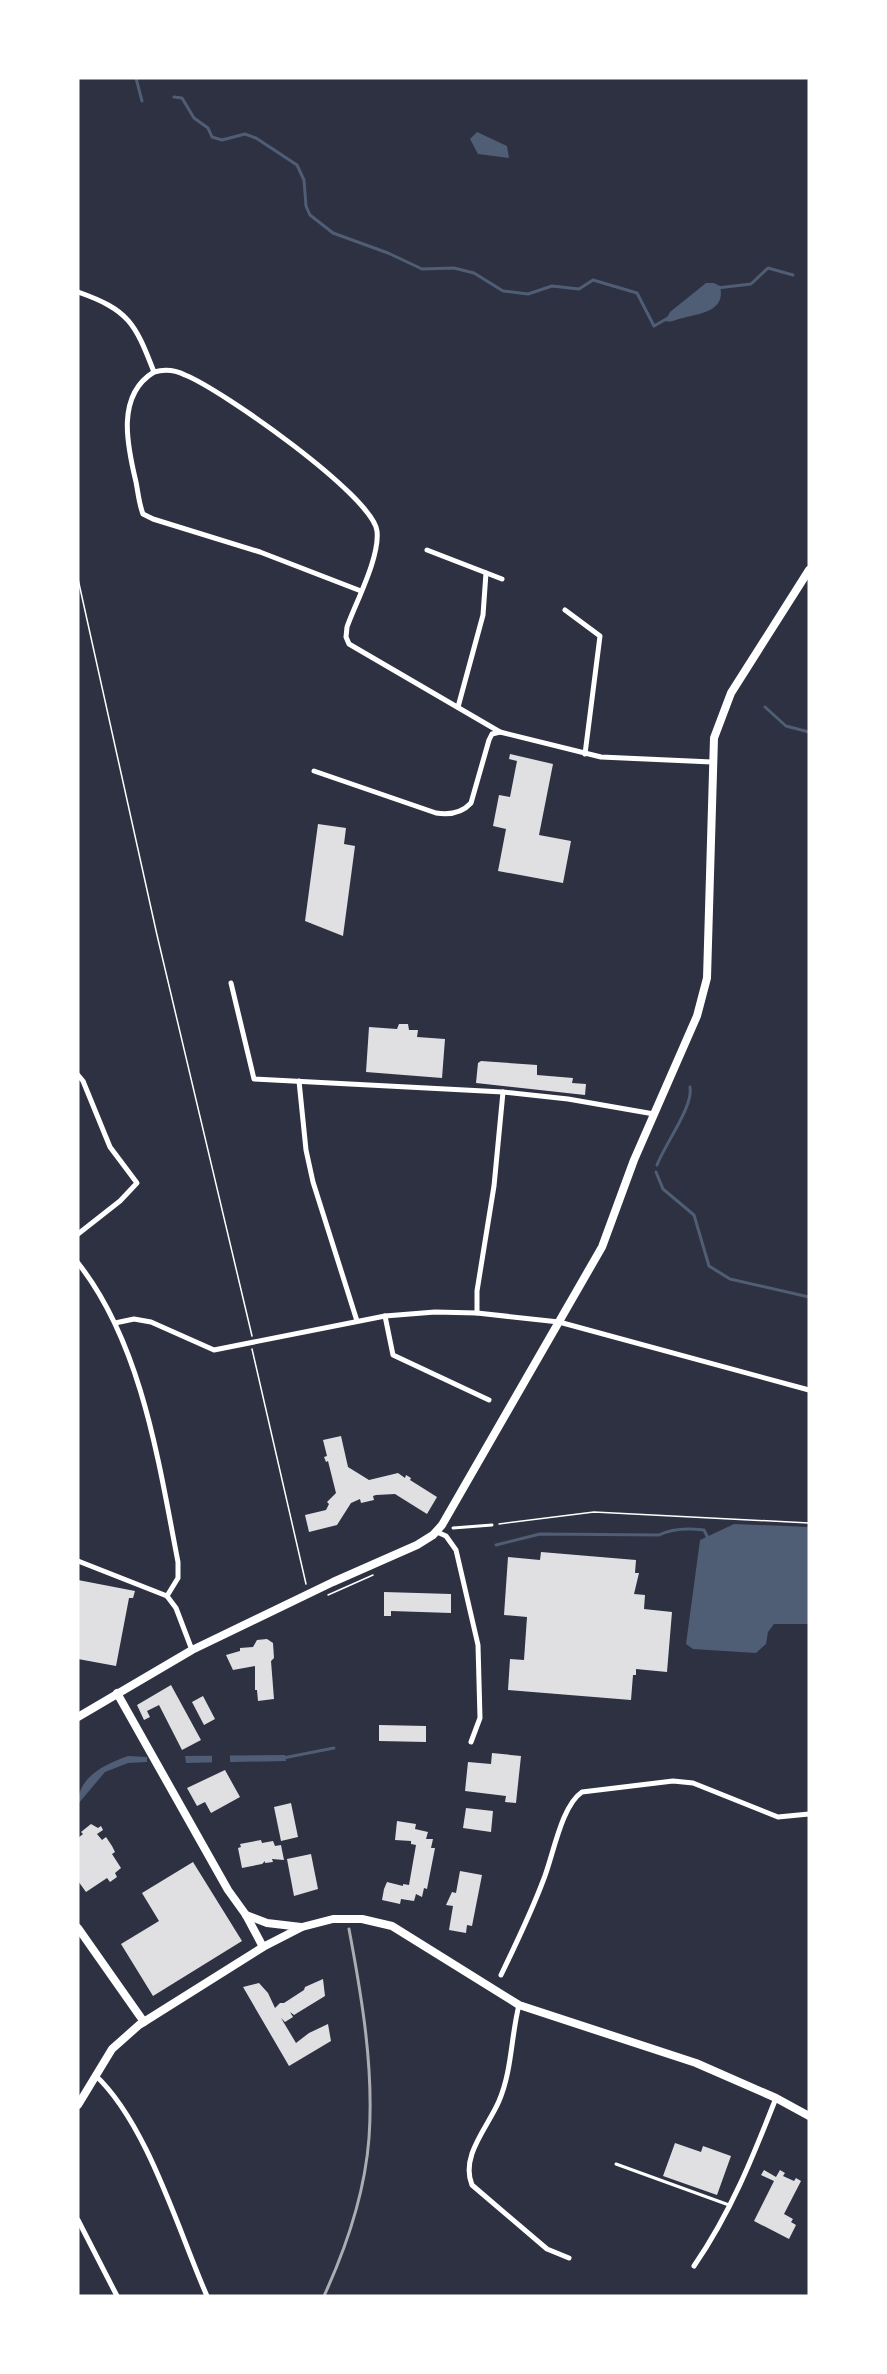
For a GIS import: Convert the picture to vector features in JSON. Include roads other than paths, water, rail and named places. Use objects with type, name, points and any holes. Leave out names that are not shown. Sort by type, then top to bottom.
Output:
[{"type":"main road","points":[[78,1716],[192,1650],[314,1591],[404,1552],[436,1532],[602,1247],[654,1114],[690,1033],[706,986],[712,762],[715,734],[728,698],[809,570]]},
{"type":"main road","points":[[117,1693],[233,1899],[246,1915],[263,1947]]},
{"type":"main road","points":[[246,1915],[267,1923],[302,1927]]},
{"type":"main road","points":[[78,2105],[95,2075],[120,2040],[144,2022],[263,1947],[302,1927],[333,1919],[362,1919],[392,1926],[519,2005],[696,2063],[776,2098],[809,2116]]},
{"type":"main road","points":[[78,1928],[144,2022]]},
{"type":"street","points":[[78,292],[109,304],[126,317],[137,332],[154,372]]},
{"type":"street","points":[[360,591],[293,563],[149,518],[144,513],[129,453],[129,408],[139,383],[154,372],[177,372],[212,390],[267,425],[313,461],[364,507],[374,522],[377,538],[360,591],[345,633],[349,644],[500,732],[585,754],[624,760],[712,762]]},
{"type":"street","points":[[427,550],[502,579]]},
{"type":"street","points":[[458,707],[483,615],[486,573]]},
{"type":"street","points":[[565,610],[600,636],[585,754]]},
{"type":"street","points":[[314,771],[436,813],[454,813],[471,803],[489,740],[492,734],[500,732]]},
{"type":"street","points":[[231,983],[254,1079],[504,1092],[568,1099],[654,1114]]},
{"type":"street","points":[[78,1076],[83,1081],[110,1147],[137,1182],[120,1201],[78,1234]]},
{"type":"street","points":[[299,1080],[306,1150],[313,1182],[357,1321]]},
{"type":"street","points":[[477,1313],[477,1291],[494,1186],[504,1092]]},
{"type":"street","points":[[78,1263],[115,1323],[151,1422],[178,1562],[178,1578],[167,1596]]},
{"type":"street","points":[[115,1323],[134,1319],[151,1322],[214,1350],[253,1340],[385,1316],[435,1311],[477,1313],[559,1322],[809,1390]]},
{"type":"street","points":[[385,1316],[393,1355],[489,1400]]},
{"type":"street","points":[[436,1532],[446,1536],[456,1550],[478,1645],[480,1718],[471,1742]]},
{"type":"street","points":[[78,1561],[167,1596],[176,1608],[192,1650]]},
{"type":"street","points":[[501,1975],[543,1881],[568,1808],[574,1797],[582,1792],[673,1781],[693,1783],[778,1816],[809,1815]]},
{"type":"street","points":[[519,2005],[500,2100],[468,2162],[467,2174],[472,2185],[547,2249],[569,2258]]},
{"type":"street","points":[[95,2075],[126,2113],[152,2161],[207,2296]]},
{"type":"street","points":[[694,2266],[731,2206],[776,2098]]},
{"type":"street","points":[[78,2220],[117,2296]]},
{"type":"lane","points":[[453,1528],[492,1525]]},
{"type":"lane","points":[[616,2164],[731,2206]]},
{"type":"water","points":[[477,132],[507,146],[509,158],[478,154],[470,139]]},
{"type":"water","points":[[706,283],[720,286],[721,294],[716,306],[698,314],[665,321],[670,312]]},
{"type":"water","points":[[734,1524],[809,1527],[809,1624],[774,1624],[768,1632],[766,1644],[756,1653],[693,1649],[686,1644],[700,1540]]},
{"type":"water","points":[[285,1755],[286,1761],[186,1763],[185,1756]]},
{"type":"water","points":[[128,1756],[147,1757],[147,1762],[128,1763],[105,1772],[78,1804],[83,1786],[95,1772]]},
{"type":"waterway","points":[[136,78],[142,101]]},
{"type":"waterway","points":[[174,97],[182,98],[194,118],[208,128],[212,137],[222,140],[245,134],[256,138],[297,165],[304,180],[306,206],[310,215],[333,233],[388,253],[422,269],[454,268],[474,273],[503,291],[528,294],[552,286],[579,289],[593,280],[637,293],[654,326],[668,318]]},
{"type":"waterway","points":[[717,288],[751,284],[768,268],[793,275]]},
{"type":"waterway","points":[[765,707],[786,726],[809,732]]},
{"type":"waterway","points":[[657,1165],[688,1104],[690,1087]]},
{"type":"waterway","points":[[656,1172],[663,1189],[694,1215],[709,1266],[730,1279],[809,1297]]},
{"type":"waterway","points":[[496,1545],[540,1534],[659,1535],[687,1529],[704,1530],[708,1538]]},
{"type":"waterway","points":[[283,1758],[334,1748]]},
{"type":"railway","points":[[324,2296],[340,2259],[359,2199],[369,2138],[368,2060],[349,1929]]}]
